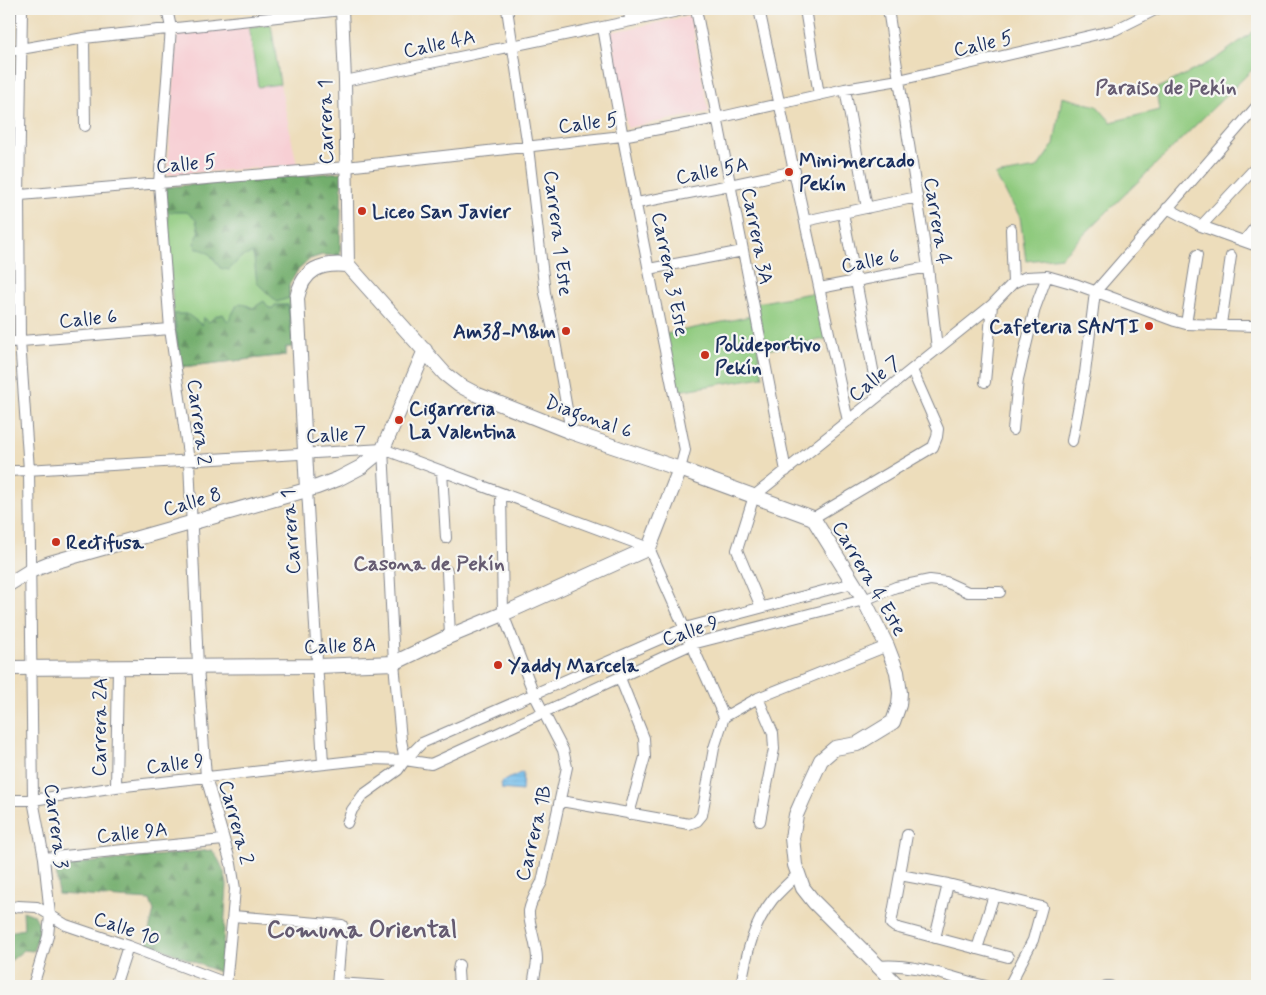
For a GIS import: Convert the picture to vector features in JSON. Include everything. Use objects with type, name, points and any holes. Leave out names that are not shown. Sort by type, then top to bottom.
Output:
[{"type":"main road","name":"Carrera 1","points":[[307,488],[297,298],[299,287],[312,271],[320,266],[332,263],[348,264]]},
{"type":"main road","name":"Diagonal 6","points":[[348,264],[445,374],[478,396],[571,432],[680,469],[813,518]]},
{"type":"main road","points":[[383,449],[425,350]]},
{"type":"main road","name":"Calle 8","points":[[9,584],[30,571],[74,556],[338,480],[361,467],[383,449]]},
{"type":"main road","name":"Carrera 3 Este","points":[[649,548],[680,469]]},
{"type":"main road","name":"Carrera 4 Este","points":[[813,518],[864,600],[887,646],[897,672],[900,693],[899,705],[893,722],[857,744],[834,748],[821,760],[796,816],[792,838],[795,865],[803,888],[814,902],[897,986]]},
{"type":"main road","name":"Calle 8A","points":[[9,668],[318,666],[394,663],[450,636],[649,548]]},
{"type":"street","name":"Carrera 3","points":[[22,9],[22,50],[14,195],[20,341],[29,470],[33,800],[44,858],[50,915],[48,936],[32,986]]},
{"type":"street","name":"Carrera 2","points":[[167,9],[170,28],[159,183],[170,329],[189,460],[198,666],[206,777],[231,864],[235,889],[229,985]]},
{"type":"street","name":"Carrera 1 Este","points":[[507,9],[528,147],[545,294],[571,432]]},
{"type":"street","points":[[629,9],[630,21]]},
{"type":"street","name":"Calle 4A","points":[[345,81],[688,9]]},
{"type":"street","name":"Carrera 3A","points":[[696,9],[786,471]]},
{"type":"street","points":[[759,9],[848,421]]},
{"type":"street","points":[[805,9],[819,95]]},
{"type":"street","name":"Carrera 4","points":[[888,9],[928,267],[937,349]]},
{"type":"street","name":"Calle 5","points":[[14,195],[346,167],[622,136],[717,118],[845,89],[899,80],[1115,30],[1157,9]]},
{"type":"street","points":[[9,51],[84,38],[342,10]]},
{"type":"street","name":"Carrera 1","points":[[342,10],[348,264]]},
{"type":"street","name":"Carrera 3 Este","points":[[603,27],[622,136],[637,203],[685,450],[680,469]]},
{"type":"street","points":[[84,38],[85,126]]},
{"type":"street","points":[[845,89],[867,208]]},
{"type":"street","points":[[1072,441],[1085,373],[1095,292],[1257,106]]},
{"type":"street","points":[[1201,226],[1257,166]]},
{"type":"street","name":"Calle 5A","points":[[637,203],[795,171]]},
{"type":"street","points":[[806,221],[917,197]]},
{"type":"street","points":[[1167,208],[1201,226],[1257,246]]},
{"type":"street","points":[[843,213],[878,396]]},
{"type":"street","points":[[1244,241],[1257,225]]},
{"type":"street","points":[[1011,229],[1013,283],[1026,277],[1047,276],[1186,324],[1257,326]]},
{"type":"street","points":[[649,269],[743,251]]},
{"type":"street","points":[[1186,324],[1197,255]]},
{"type":"street","points":[[1221,324],[1230,256]]},
{"type":"street","name":"Calle 6","points":[[820,288],[928,267]]},
{"type":"street","points":[[1013,430],[1018,379],[1036,308],[1047,276]]},
{"type":"street","name":"Calle 7","points":[[754,496],[992,305],[1013,283]]},
{"type":"street","points":[[985,382],[992,305]]},
{"type":"street","name":"Calle 6","points":[[9,342],[170,329]]},
{"type":"street","points":[[813,518],[933,446],[938,428],[912,370]]},
{"type":"street","points":[[347,824],[352,810],[363,795],[398,770],[404,760],[394,663],[383,449]]},
{"type":"street","name":"Calle 7","points":[[9,471],[383,449],[649,548]]},
{"type":"street","points":[[442,472],[446,538]]},
{"type":"street","name":"Carrera 1","points":[[307,488],[323,764]]},
{"type":"street","points":[[501,494],[503,614]]},
{"type":"street","points":[[754,496],[737,550],[761,607]]},
{"type":"street","points":[[561,801],[689,824],[697,821],[702,815],[714,748],[724,717],[649,548]]},
{"type":"street","points":[[447,571],[450,636]]},
{"type":"street","name":"Calle 9","points":[[9,800],[33,800],[206,777],[370,759],[404,760],[431,764],[692,644],[864,600],[896,587],[930,580],[946,582],[968,592],[1000,592]]},
{"type":"street","name":"Calle 9","points":[[404,760],[422,743],[685,628],[854,583]]},
{"type":"street","name":"Carrera 1B","points":[[503,614],[534,694],[563,750],[567,767],[542,882],[533,898],[529,913],[537,960],[534,986]]},
{"type":"street","points":[[724,717],[758,698],[887,646]]},
{"type":"street","name":"Carrera 2A","points":[[116,788],[118,667]]},
{"type":"street","points":[[620,678],[644,738],[645,757],[629,814]]},
{"type":"street","points":[[758,698],[773,733],[774,748],[760,821]]},
{"type":"street","points":[[907,835],[892,924],[895,927],[1008,957]]},
{"type":"street","name":"Calle 9A","points":[[44,858],[223,840]]},
{"type":"street","points":[[741,986],[745,962],[754,933],[764,913],[774,899],[798,874]]},
{"type":"street","points":[[900,875],[948,884],[1042,908],[1033,940],[1009,986]]},
{"type":"street","points":[[935,938],[948,884]]},
{"type":"street","points":[[977,949],[994,895]]},
{"type":"street","name":"Calle 10","points":[[9,908],[18,906],[37,907],[66,925],[128,946],[229,985]]},
{"type":"street","points":[[233,916],[342,925],[338,985],[382,986]]},
{"type":"street","points":[[115,986],[128,946]]},
{"type":"street","points":[[878,966],[892,964],[907,966],[986,986]]},
{"type":"street","points":[[459,965],[459,986]]},
{"type":"shaded area","points":[[690,16],[709,112],[627,128],[611,32]]},
{"type":"shaded area","points":[[249,27],[258,87],[280,84],[297,165],[167,175],[177,35]]},
{"type":"green space","points":[[271,24],[280,84],[258,87],[249,27]]},
{"type":"green space","points":[[1257,29],[1257,65],[1061,257],[1026,261],[1020,217],[995,175],[1037,168],[1054,144],[1062,97],[1097,106],[1111,122],[1159,110],[1156,89],[1214,60]]},
{"type":"green space","points":[[342,172],[340,256],[322,255],[310,259],[297,271],[289,285],[289,298],[277,302],[257,283],[252,253],[240,258],[229,270],[220,268],[210,255],[201,249],[197,249],[194,243],[199,233],[196,220],[187,212],[167,212],[166,187]]},
{"type":"green space","points":[[166,187],[340,256],[322,255],[310,259],[297,271],[289,285],[293,347],[286,347],[286,355],[181,367],[174,328]]},
{"type":"green space","points":[[816,292],[826,339],[766,350],[757,303]]},
{"type":"green space","points":[[264,301],[269,308],[273,308],[275,305],[288,305],[293,347],[286,347],[286,355],[181,367],[174,314],[187,314],[202,325],[203,317],[209,322],[216,316],[223,314],[228,322],[237,305],[241,303],[253,308]]},
{"type":"green space","points":[[751,316],[763,377],[678,391],[666,334]]},
{"type":"green space","points":[[212,850],[222,866],[227,885],[221,973],[146,942],[154,911],[150,900],[58,894],[56,866]]},
{"type":"green space","points":[[23,911],[34,915],[37,919],[38,937],[33,951],[24,950],[9,962],[9,932],[24,929]]},
{"type":"water","points":[[523,772],[522,791],[502,789],[501,782]]},
{"type":"place","name":"Minimercado Pekín","points":[[789,172]]},
{"type":"place","name":"Liceo San Javier","points":[[362,211]]},
{"type":"place","name":"Cafeteria SANTI","points":[[1149,326]]},
{"type":"place","name":"Am38-M&m","points":[[566,331]]},
{"type":"place","name":"Polideportivo Pekín","points":[[705,355]]},
{"type":"place","name":"Cigarreria La Valentina","points":[[399,420]]},
{"type":"place","name":"Rectifusa","points":[[56,542]]},
{"type":"place","name":"Yaddy Marcela","points":[[498,665]]},
{"type":"district","name":"Paraiso de Pekín","points":[[1166,87]]},
{"type":"district","name":"Casona de Pekín","points":[[429,563]]},
{"type":"district","name":"Comuna Oriental","points":[[362,928]]}]
